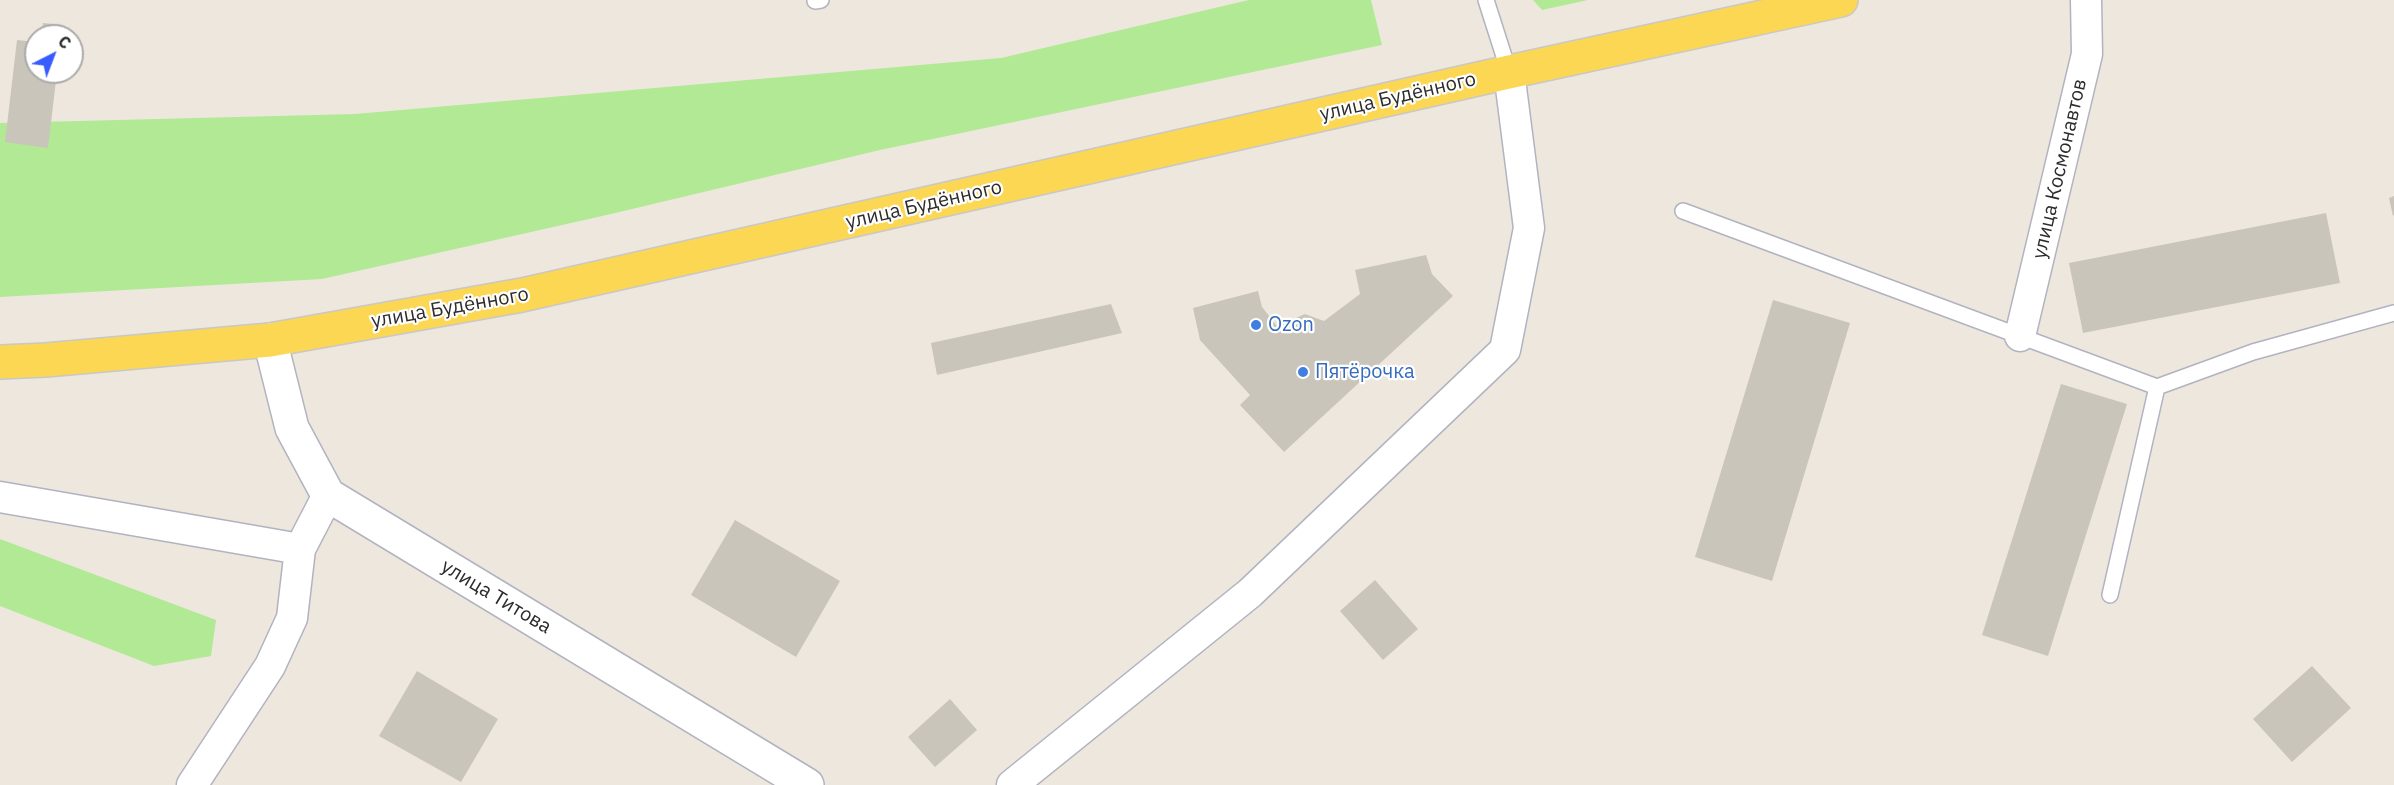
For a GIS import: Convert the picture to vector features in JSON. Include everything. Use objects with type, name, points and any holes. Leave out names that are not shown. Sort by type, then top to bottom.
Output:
[{"type":"main road","name":"улица Будённого","points":[[0,362],[270,340],[522,295],[1509,72],[1841,0]]},
{"type":"street","name":"улица Космонавтов","points":[[2020,336],[2087,54],[2086,0]]},
{"type":"street","points":[[1012,785],[1251,593],[1505,350],[1529,228],[1509,72]]},
{"type":"street","points":[[192,785],[274,656],[292,618],[300,549],[328,495],[292,428],[270,340]]},
{"type":"street","name":"улица Титова","points":[[328,495],[807,785]]},
{"type":"street","points":[[0,497],[300,549]]},
{"type":"lane","points":[[1486,0],[1509,72]]},
{"type":"lane","points":[[1683,211],[2157,387],[2253,352],[2394,313]]},
{"type":"lane","points":[[2110,595],[2157,387]]},
{"type":"green space","points":[[1249,0],[1371,0],[1382,45],[880,150],[322,279],[0,297],[0,123],[355,114],[1001,58]]},
{"type":"green space","points":[[1533,0],[1588,0],[1542,10]]},
{"type":"green space","points":[[0,539],[216,620],[211,656],[154,666],[0,606]]},
{"type":"building","points":[[17,40],[24,41],[24,84],[56,84],[48,148],[5,142]]},
{"type":"building","points":[[2394,196],[2394,215],[2393,216],[2389,198]]},
{"type":"building","points":[[2326,213],[2340,283],[2083,333],[2069,263]]},
{"type":"building","points":[[1426,255],[1432,274],[1453,296],[1284,452],[1240,405],[1250,395],[1200,340],[1193,308],[1258,291],[1262,307],[1277,326],[1305,314],[1324,321],[1360,294],[1355,270]]},
{"type":"building","points":[[1773,300],[1850,323],[1772,581],[1695,557]]},
{"type":"building","points":[[1111,304],[1122,333],[937,375],[931,343]]},
{"type":"building","points":[[2061,384],[2127,404],[2048,656],[1982,635]]},
{"type":"building","points":[[735,520],[840,581],[796,657],[691,595]]},
{"type":"building","points":[[1375,580],[1418,629],[1383,660],[1340,611]]},
{"type":"building","points":[[2312,666],[2351,708],[2292,762],[2253,719]]},
{"type":"building","points":[[417,671],[498,719],[461,782],[379,736]]},
{"type":"building","points":[[950,699],[977,730],[935,767],[908,737]]},
{"type":"place","name":"Ozon","points":[[1256,325]]},
{"type":"place","name":"Пятёрочка","points":[[1303,372]]}]
